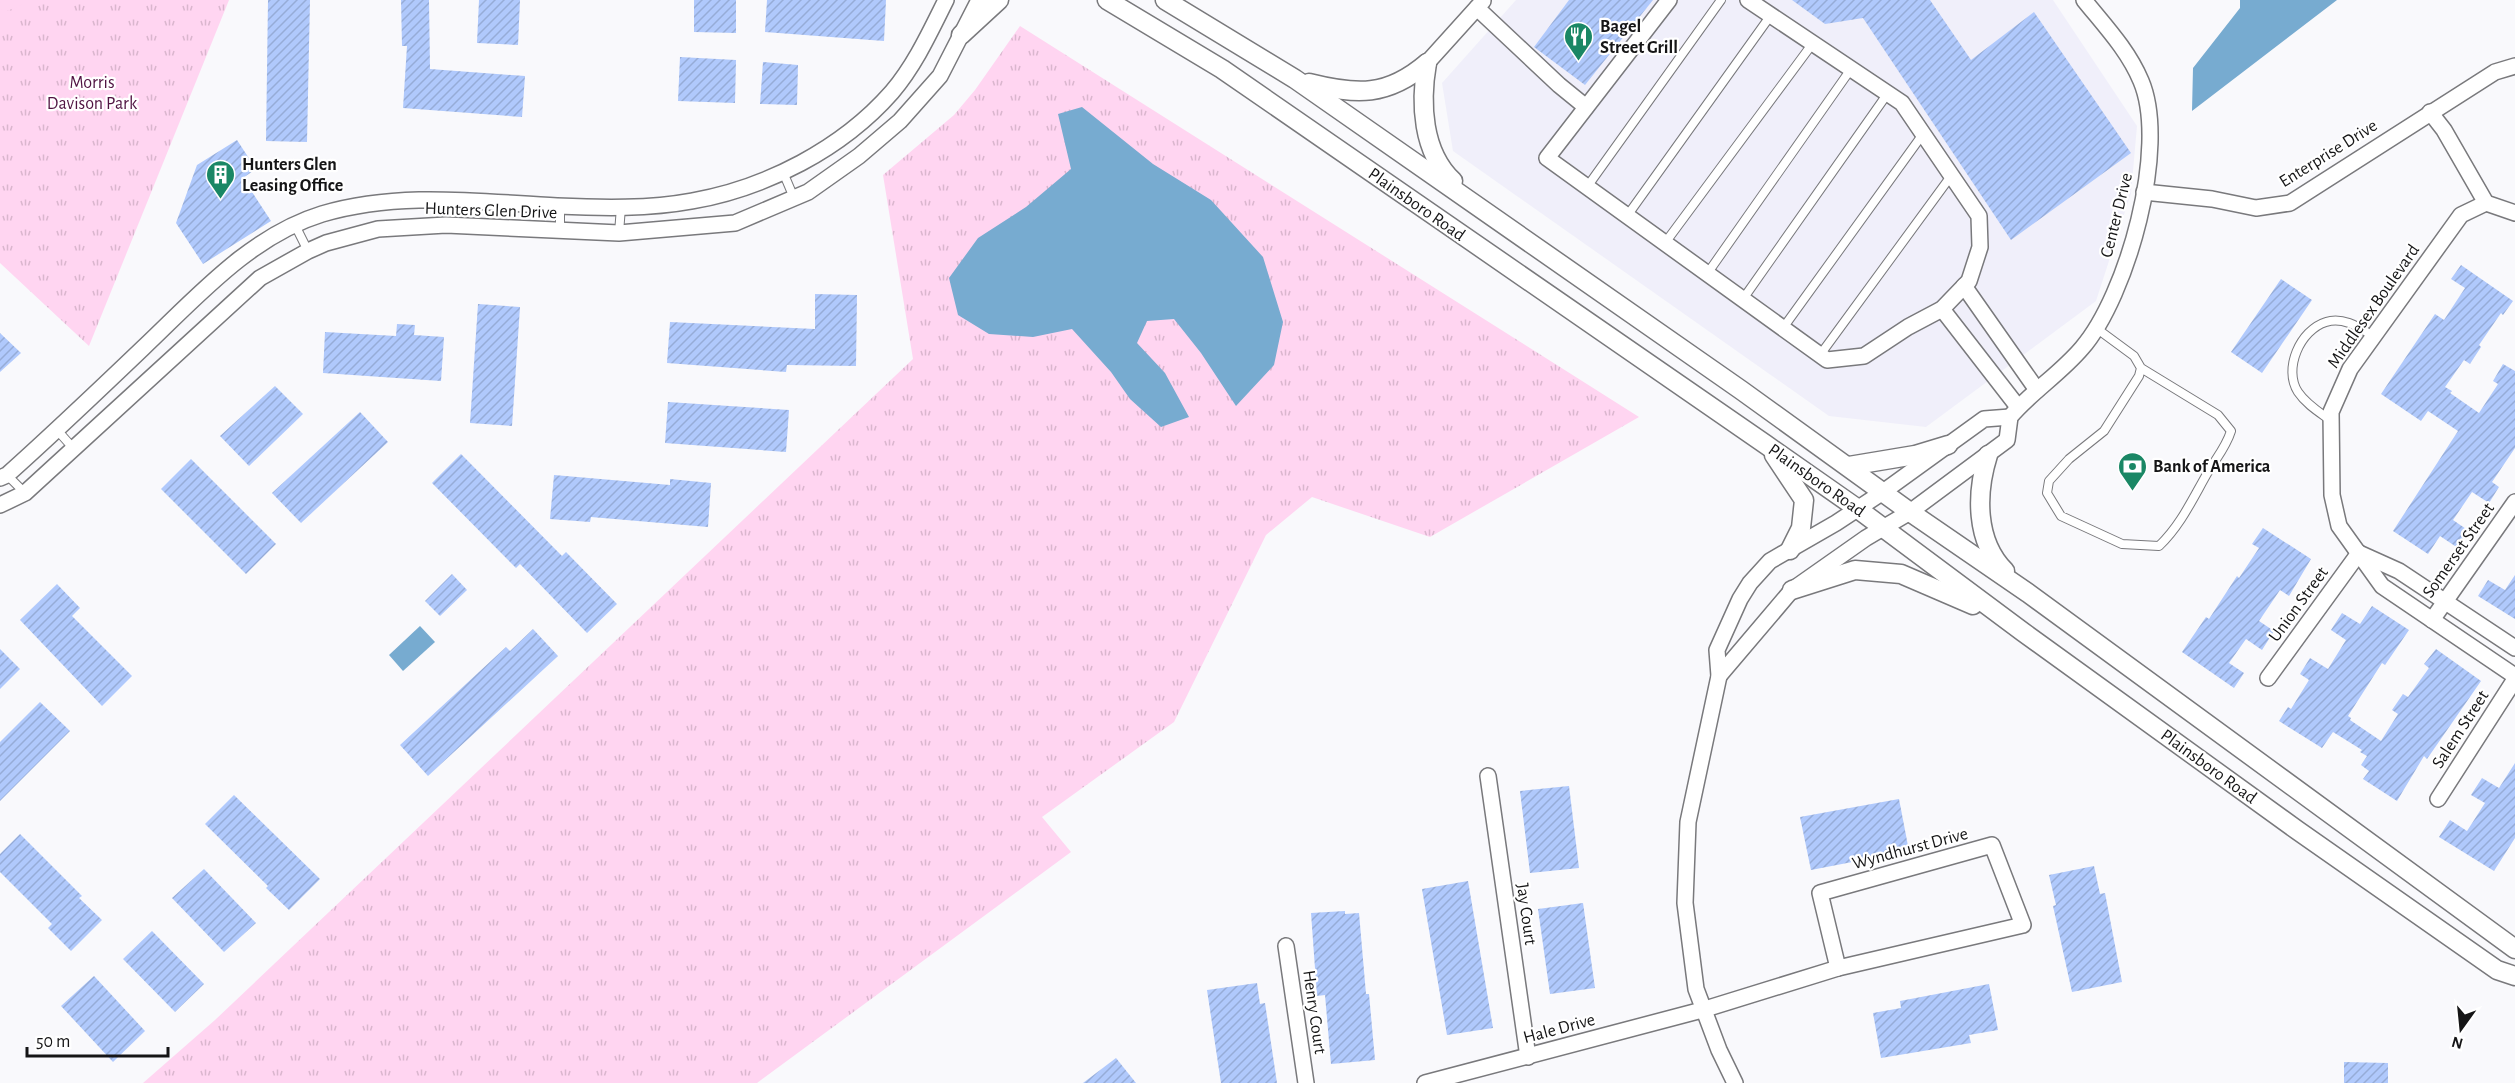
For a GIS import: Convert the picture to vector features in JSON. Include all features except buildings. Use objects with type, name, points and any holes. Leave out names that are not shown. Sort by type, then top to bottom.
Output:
[{"type":"street","name":"Hunters Glen Drive","points":[[3,476],[57,430],[198,297],[243,258],[295,225],[321,215],[371,203],[432,198],[560,206],[621,207],[693,201],[753,184],[783,172],[852,131],[892,92],[924,46],[946,0]]},
{"type":"street","name":"Hunters Glen Drive","points":[[0,505],[25,493],[260,278],[308,251],[378,229],[446,225],[560,232],[619,232],[735,223],[808,192],[859,156],[900,121],[940,76],[979,0]]},
{"type":"street","points":[[961,35],[999,0]]},
{"type":"street","name":"Plainsboro Road","points":[[1107,0],[1222,69],[1765,444],[1858,509],[2023,632],[2297,830],[2487,964],[2515,976]]},
{"type":"street","name":"Plainsboro Road","points":[[1165,0],[1295,79],[1849,466],[1910,512],[2028,593],[2515,949]]},
{"type":"street","points":[[1669,0],[1547,158],[1827,360],[1864,356],[1908,327],[1942,309],[1969,281],[1980,247],[1979,216],[1902,103],[1748,0]]},
{"type":"street","name":"Center Drive","points":[[2014,412],[2082,348],[2096,328],[2125,265],[2139,219],[2147,175],[2150,120],[2142,83],[2120,43],[2084,0]]},
{"type":"street","points":[[1295,79],[1355,93],[1375,91],[1403,81],[1427,63],[1480,4],[1559,85],[1586,107]]},
{"type":"street","points":[[1427,63],[1424,111],[1432,147],[1442,171],[1480,207]]},
{"type":"street","name":"Enterprise Drive","points":[[2144,192],[2212,199],[2256,208],[2290,203],[2495,72],[2515,66]]},
{"type":"street","points":[[2430,112],[2444,130],[2486,203],[2515,213]]},
{"type":"street","name":"Middlesex Boulevard","points":[[2486,203],[2461,215],[2350,369],[2331,412],[2332,495],[2339,526],[2382,586],[2515,677]]},
{"type":"street","points":[[1964,286],[2037,390]]},
{"type":"street","points":[[1719,676],[1792,590],[1910,512],[2007,440],[2014,412],[1942,309]]},
{"type":"street","points":[[1735,1083],[1702,1010],[1696,989],[1685,903],[1688,822],[1719,676],[1718,650],[1740,599],[1750,583],[1770,561],[1858,509],[1984,419],[2014,412]]},
{"type":"street","points":[[1765,444],[1804,500],[1801,528],[1790,550]]},
{"type":"street","points":[[1849,466],[1915,455],[1948,445]]},
{"type":"street","points":[[1988,455],[1981,481],[1981,524],[1994,560],[2028,593]]},
{"type":"street","name":"Somerset Street","points":[[2432,620],[2515,502]]},
{"type":"street","name":"Middlesex Boulevard","points":[[2360,553],[2399,571],[2515,648]]},
{"type":"street","name":"Union Street","points":[[2268,678],[2360,553]]},
{"type":"street","points":[[1792,590],[1855,570],[1901,574],[1959,598],[2023,632]]},
{"type":"street","name":"Salem Street","points":[[2438,799],[2515,677]]},
{"type":"street","name":"Jay Court","points":[[1488,776],[1528,1057]]},
{"type":"street","name":"Wyndhurst Drive","points":[[1702,1010],[1838,968],[2023,925],[1992,845],[1820,892],[1838,968]]},
{"type":"street","name":"Henry Court","points":[[1286,946],[1306,1083]]},
{"type":"street","name":"Hale Drive","points":[[1432,1082],[1702,1010]]},
{"type":"lane","points":[[1587,187],[1721,0]]},
{"type":"lane","points":[[1626,216],[1771,15]]},
{"type":"lane","points":[[1665,243],[1813,43]]},
{"type":"lane","points":[[1707,274],[1851,68]]},
{"type":"lane","points":[[1743,299],[1888,93]]},
{"type":"lane","points":[[1783,328],[1923,134]]},
{"type":"lane","points":[[783,172],[794,198]]},
{"type":"lane","points":[[1820,355],[1951,176]]},
{"type":"lane","points":[[560,206],[560,232]]},
{"type":"lane","points":[[619,232],[621,207]]},
{"type":"lane","points":[[295,225],[308,251]]},
{"type":"lane","points":[[2331,420],[2298,391],[2293,369],[2295,355],[2303,340],[2326,322],[2338,320],[2349,323],[2373,336]]},
{"type":"lane","points":[[2096,328],[2134,356],[2141,368],[2218,415],[2231,431],[2227,447],[2210,468],[2175,531],[2159,546],[2122,544],[2061,516],[2047,493],[2049,481],[2069,459],[2104,431],[2141,368]]},
{"type":"lane","points":[[57,430],[75,449]]},
{"type":"lane","points":[[3,476],[25,493]]},
{"type":"shaded area","points":[[1516,0],[2053,0],[2137,126],[2131,193],[2096,301],[1926,427],[1829,416],[1453,151],[1442,83]]},
{"type":"green space","name":"Morris Davison Park","points":[[0,0],[229,0],[89,346],[0,263]]},
{"type":"green space","points":[[0,0],[34,0],[2,13]]},
{"type":"green space","points":[[1020,26],[1639,417],[1430,537],[1312,497],[1266,535],[1174,722],[1042,817],[1071,852],[757,1083],[143,1083],[215,1020],[913,359],[883,175],[954,115],[975,90]]},
{"type":"water","points":[[2240,0],[2337,0],[2192,111],[2193,68],[2240,8]]},
{"type":"water","points":[[1082,107],[1153,164],[1211,200],[1263,257],[1283,322],[1274,365],[1236,406],[1201,353],[1174,319],[1147,321],[1137,343],[1165,373],[1189,417],[1161,427],[1130,399],[1111,372],[1072,329],[1033,337],[989,334],[958,315],[949,278],[978,238],[1026,207],[1071,169],[1058,114]]},
{"type":"water","points":[[420,626],[435,642],[403,671],[389,655]]},
{"type":"place","name":"Bagel Street Grill","points":[[1579,62]]},
{"type":"place","name":"Hunters Glen Leasing Office","points":[[221,200]]},
{"type":"place","name":"Bank of America","points":[[2132,492]]}]
